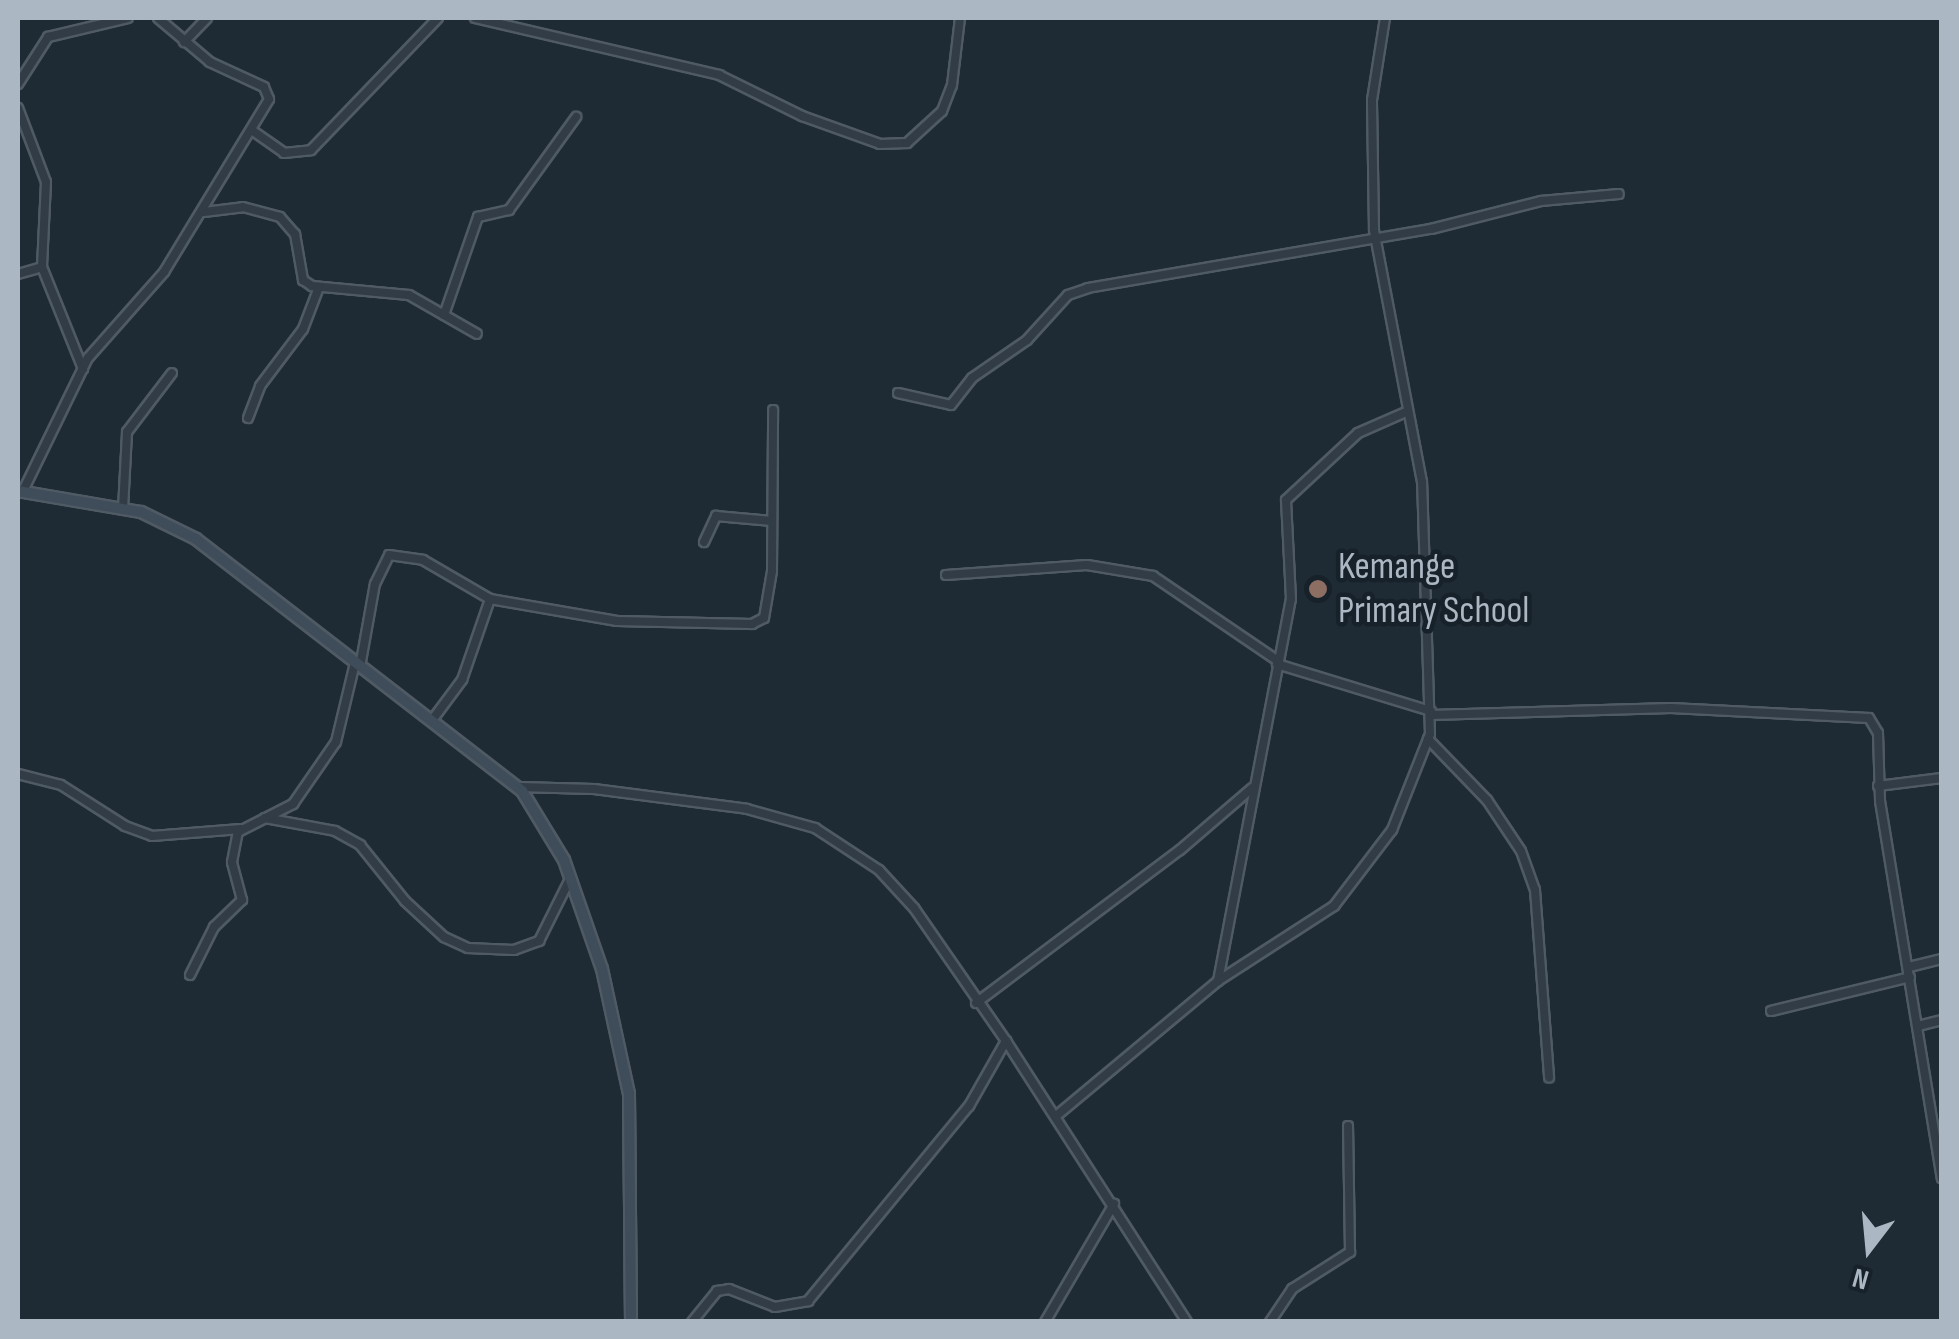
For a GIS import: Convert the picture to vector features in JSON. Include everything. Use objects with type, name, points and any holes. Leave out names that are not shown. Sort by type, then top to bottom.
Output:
[{"type":"main road","points":[[20,491],[123,510],[196,539],[516,787],[570,879],[602,969],[628,1094],[631,1322]]},
{"type":"street","points":[[18,84],[48,37],[128,18]]},
{"type":"street","points":[[20,491],[83,368],[117,319],[164,272],[264,114],[266,90],[184,42],[158,18]]},
{"type":"street","points":[[184,42],[207,18]]},
{"type":"street","points":[[253,131],[284,153],[310,150],[438,18]]},
{"type":"street","points":[[475,18],[608,44],[719,75],[802,116],[880,144],[907,142],[942,111],[952,84],[960,18]]},
{"type":"street","points":[[1056,1116],[1218,980],[1334,906],[1370,866],[1428,739],[1431,713],[1422,482],[1374,236],[1372,100],[1386,18]]},
{"type":"street","points":[[18,108],[46,182],[42,267],[83,368]]},
{"type":"street","points":[[444,314],[478,217],[509,210],[576,118]]},
{"type":"street","points":[[898,393],[950,405],[972,378],[1027,340],[1068,295],[1088,288],[1541,201],[1619,194]]},
{"type":"street","points":[[204,212],[243,207],[280,218],[295,234],[304,280],[319,287],[392,291],[444,314],[476,334]]},
{"type":"street","points":[[18,274],[42,267]]},
{"type":"street","points":[[248,418],[260,386],[303,328],[319,287]]},
{"type":"street","points":[[123,510],[127,432],[172,373]]},
{"type":"street","points":[[18,774],[62,785],[124,826],[152,836],[241,829],[294,804],[336,742],[358,665],[374,584],[389,556],[423,560],[490,599],[617,621],[759,622],[770,590],[773,410]]},
{"type":"street","points":[[1218,980],[1292,599],[1286,500],[1358,434],[1406,412]]},
{"type":"street","points":[[704,542],[716,516],[772,522]]},
{"type":"street","points":[[946,575],[1087,565],[1153,576],[1278,663],[1431,713],[1671,708],[1869,718],[1878,733],[1878,786],[1942,1178]]},
{"type":"street","points":[[433,719],[462,680],[490,599]]},
{"type":"street","points":[[1428,739],[1487,800],[1521,851],[1536,890],[1549,1077]]},
{"type":"street","points":[[1878,786],[1942,778]]},
{"type":"street","points":[[976,1002],[1180,850],[1254,786]]},
{"type":"street","points":[[516,787],[594,788],[747,809],[815,828],[879,870],[914,908],[1006,1041],[1187,1322]]},
{"type":"street","points":[[265,818],[335,831],[360,846],[405,901],[444,937],[468,948],[514,950],[539,942],[570,879]]},
{"type":"street","points":[[190,975],[214,927],[242,900],[232,862],[241,829]]},
{"type":"street","points":[[1770,1010],[1910,972],[1942,959]]},
{"type":"street","points":[[1918,1026],[1942,1020]]},
{"type":"street","points":[[692,1322],[718,1292],[729,1289],[775,1307],[798,1308],[808,1302],[969,1106],[1006,1041]]},
{"type":"street","points":[[1270,1322],[1292,1289],[1350,1252],[1344,1163],[1348,1126]]},
{"type":"street","points":[[1045,1322],[1114,1204]]},
{"type":"place","name":"Kemange Primary School","points":[[1318,589]]}]
